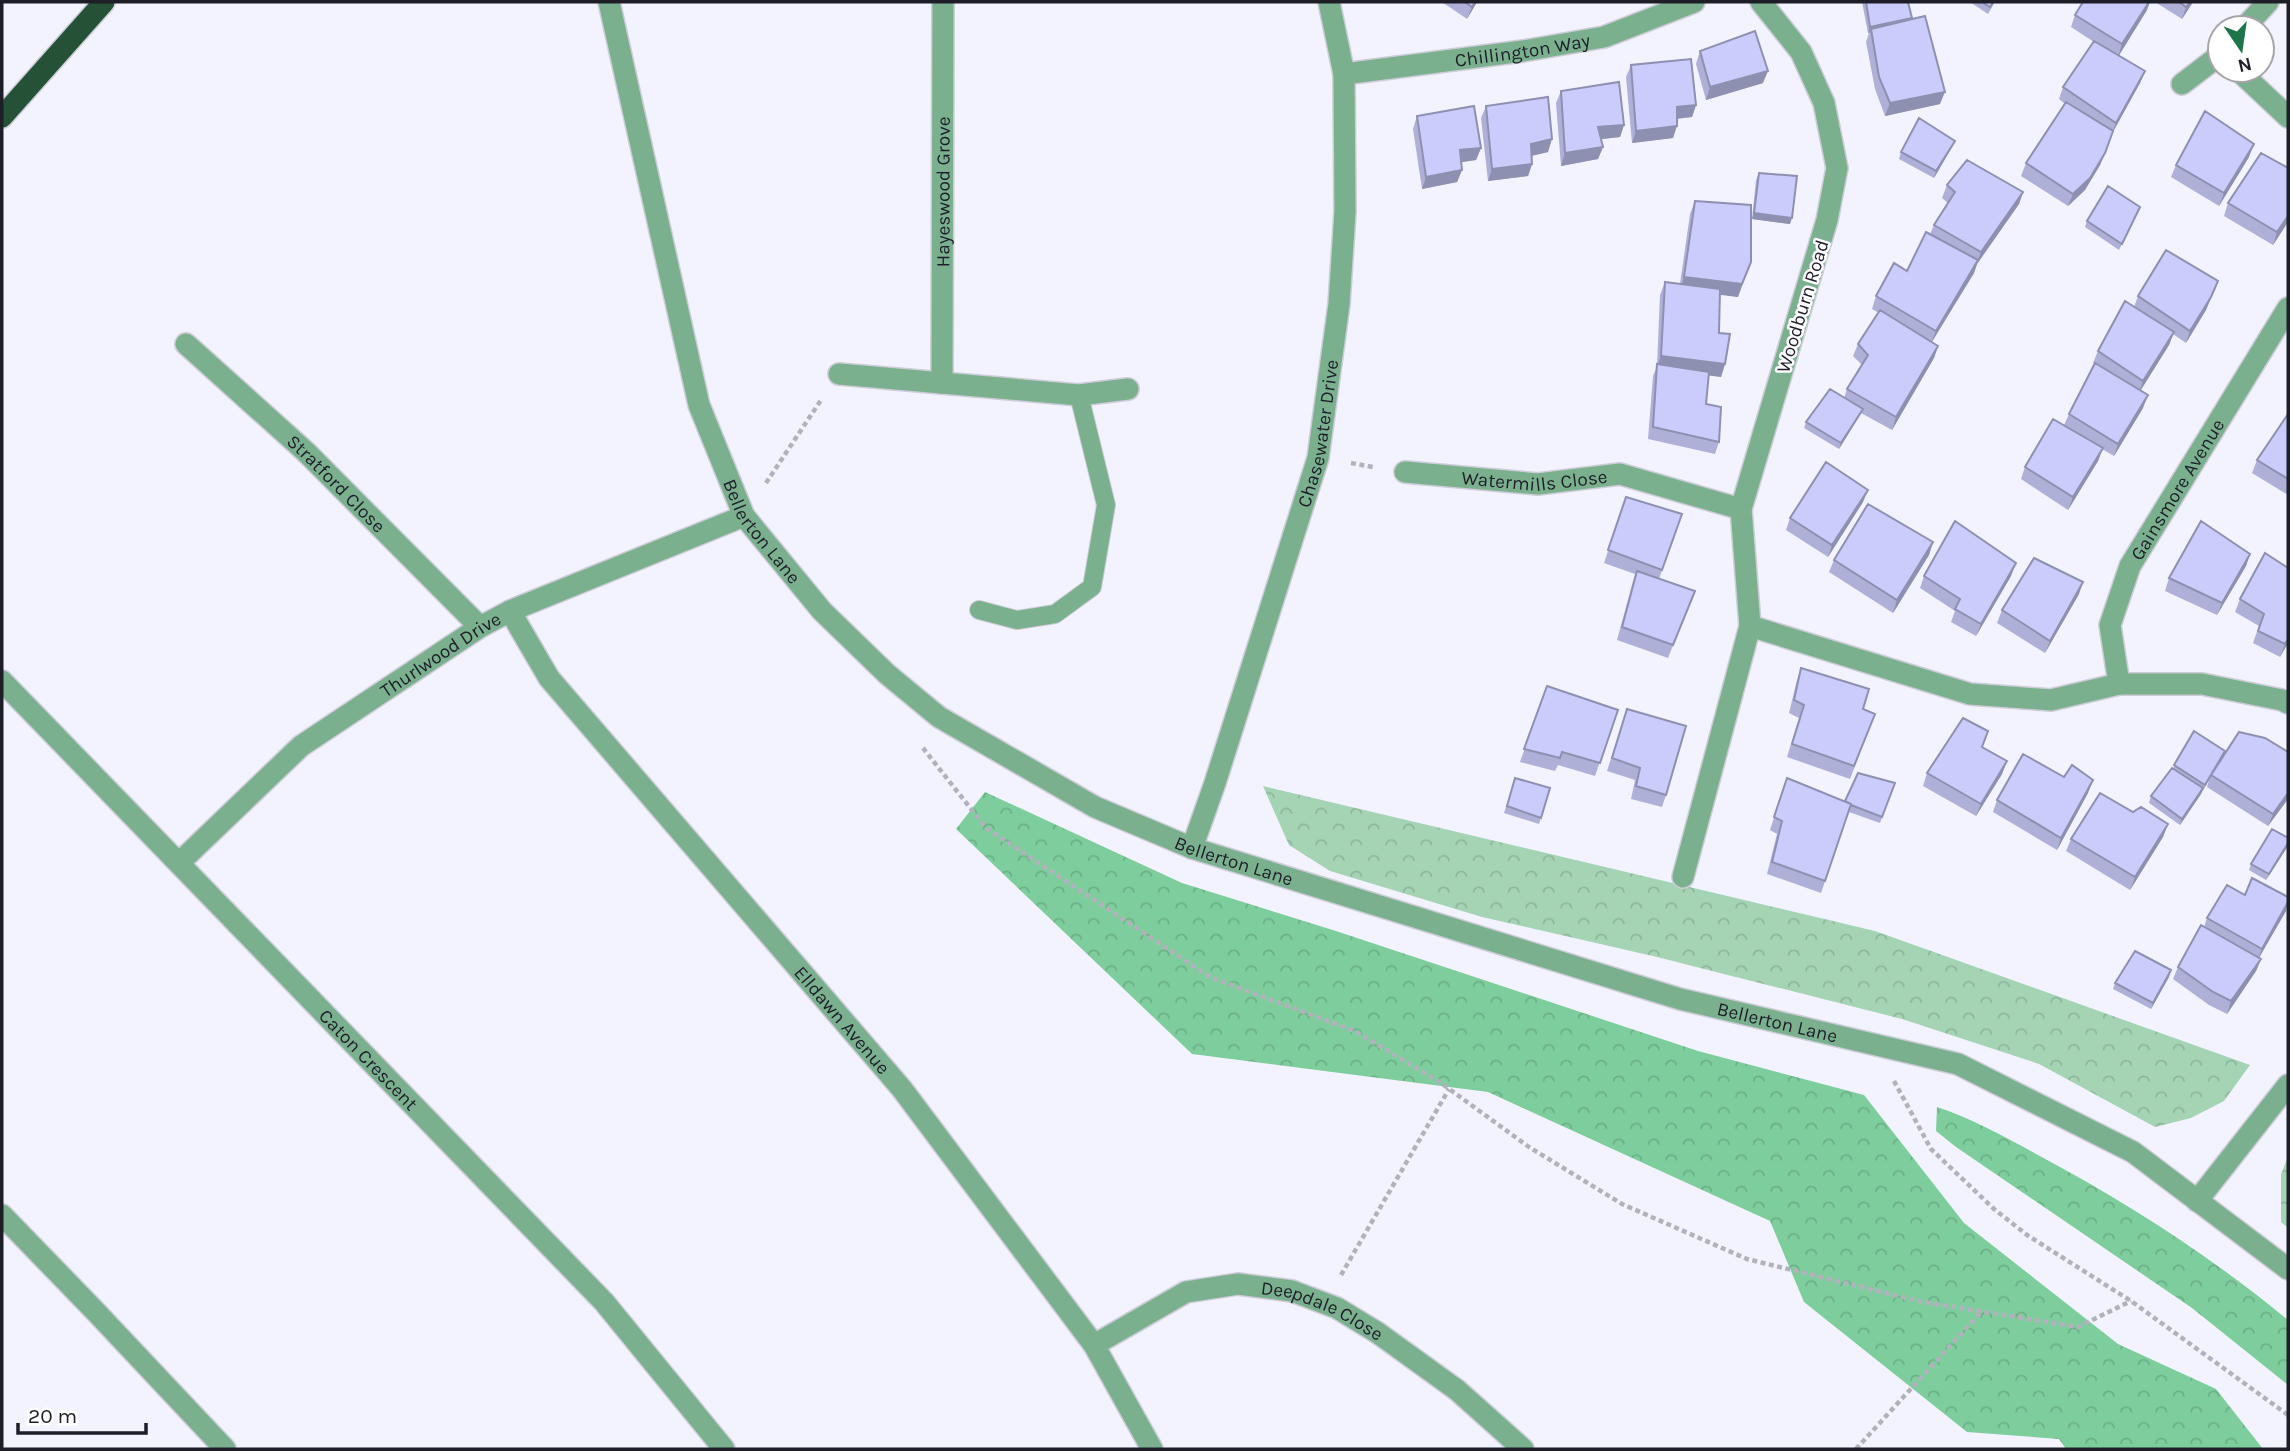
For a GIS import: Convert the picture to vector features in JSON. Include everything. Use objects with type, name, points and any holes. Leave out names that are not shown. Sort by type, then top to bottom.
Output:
[{"type":"highway","points":[[2,117],[104,2]]},
{"type":"street","name":"Bellerton Lane","points":[[609,2],[699,405],[744,516],[822,611],[887,674],[939,717],[1095,807],[1192,848],[1680,999],[1958,1064],[2133,1152],[2288,1269]]},
{"type":"street","name":"Hayeswood Grove","points":[[942,383],[943,2]]},
{"type":"street","name":"Chasewater Drive","points":[[1192,848],[1220,770],[1318,458],[1339,304],[1345,212],[1344,74],[1329,2]]},
{"type":"street","name":"Chillington Way","points":[[1344,74],[1523,51],[1604,37],[1694,2]]},
{"type":"street","name":"Woodburn Road","points":[[1683,877],[1750,626],[1741,509],[1827,220],[1837,169],[1824,103],[1801,52],[1761,2]]},
{"type":"street","points":[[2182,84],[2206,66]]},
{"type":"street","points":[[2253,84],[2288,117]]},
{"type":"street","name":"Gainsmore Avenue","points":[[2119,684],[2110,625],[2130,566],[2288,308]]},
{"type":"street","name":"Stratford Close","points":[[186,344],[306,452],[480,626]]},
{"type":"street","points":[[839,374],[1079,395],[1128,389]]},
{"type":"street","name":"Watermills Close","points":[[1405,472],[1538,484],[1620,474],[1741,509]]},
{"type":"street","name":"Thurlwood Drive","points":[[180,863],[301,746],[480,626],[510,611],[744,516]]},
{"type":"street","name":"Elldawn Avenue","points":[[510,611],[549,678],[902,1089],[1094,1345],[1152,1449]]},
{"type":"street","points":[[1750,626],[1970,694],[2051,700],[2119,684],[2202,684],[2283,700],[2288,704]]},
{"type":"street","name":"Caton Crescent","points":[[2,681],[604,1302],[724,1449]]},
{"type":"street","points":[[2197,1200],[2288,1084]]},
{"type":"street","points":[[2,1215],[225,1449]]},
{"type":"street","name":"Deepdale Close","points":[[1094,1345],[1186,1292],[1238,1284],[1292,1291],[1337,1308],[1378,1333],[1457,1390],[1523,1449]]},
{"type":"lane","points":[[979,610],[1017,620],[1055,614],[1092,587],[1106,505],[1079,395]]},
{"type":"path","points":[[744,516],[839,374]]},
{"type":"path","points":[[1318,458],[1405,472]]},
{"type":"path","points":[[919,741],[986,828],[1210,977],[1355,1031],[1449,1089],[1529,1147],[1622,1204],[1747,1259],[1923,1302],[2078,1327],[2131,1301]]},
{"type":"path","points":[[1882,1046],[1898,1091],[1931,1149],[2005,1218],[2131,1301],[2288,1415]]},
{"type":"path","points":[[1325,1303],[1449,1089]]},
{"type":"path","points":[[1856,1449],[1981,1312]]},
{"type":"green space","points":[[1263,786],[1875,931],[2250,1065],[2224,1101],[2191,1118],[2155,1127],[2039,1064],[1902,1019],[1657,957],[1482,917],[1330,871],[1289,845]]},
{"type":"green space","points":[[985,792],[1182,883],[1698,1051],[1864,1095],[1964,1223],[2118,1344],[2216,1389],[2263,1449],[2066,1449],[2059,1439],[1967,1432],[1804,1302],[1770,1221],[1488,1092],[1192,1054],[956,829]]},
{"type":"green space","points":[[1937,1107],[1989,1129],[2071,1173],[2199,1252],[2259,1297],[2288,1320],[2288,1385],[2192,1308],[1956,1147],[1936,1131]]},
{"type":"green space","points":[[2288,1157],[2288,1228],[2281,1222],[2281,1174]]},
{"type":"building","points":[[1866,2],[1908,2],[1912,18],[1870,27]]},
{"type":"building","points":[[2083,2],[2149,2],[2122,44],[2075,15]]},
{"type":"building","points":[[1925,16],[1945,92],[1890,103],[1879,77],[1871,29]]},
{"type":"building","points":[[1755,31],[1768,71],[1710,87],[1700,51]]},
{"type":"building","points":[[2094,41],[2145,71],[2116,123],[2063,87]]},
{"type":"building","points":[[1691,59],[1696,105],[1677,107],[1677,126],[1636,131],[1631,65]]},
{"type":"building","points":[[1619,82],[1624,125],[1598,127],[1603,147],[1565,153],[1561,91]]},
{"type":"building","points":[[1548,97],[1552,139],[1531,144],[1532,164],[1492,169],[1486,106]]},
{"type":"building","points":[[2066,102],[2113,131],[2105,153],[2090,178],[2073,194],[2026,163]]},
{"type":"building","points":[[1474,106],[1481,148],[1460,150],[1462,170],[1426,177],[1417,116]]},
{"type":"building","points":[[2205,111],[2254,144],[2224,193],[2176,165]]},
{"type":"building","points":[[1919,118],[1955,141],[1936,171],[1901,152]]},
{"type":"building","points":[[2261,153],[2288,168],[2288,216],[2277,232],[2228,203]]},
{"type":"building","points":[[1967,160],[2023,192],[1981,252],[1934,225],[1955,192],[1947,185]]},
{"type":"building","points":[[1759,173],[1797,176],[1792,218],[1754,213]]},
{"type":"building","points":[[2108,186],[2140,207],[2122,244],[2087,221]]},
{"type":"building","points":[[1695,201],[1751,205],[1751,262],[1742,284],[1684,277]]},
{"type":"building","points":[[1926,232],[1978,260],[1936,331],[1876,296],[1894,263],[1907,271]]},
{"type":"building","points":[[2166,250],[2218,281],[2190,331],[2138,296]]},
{"type":"building","points":[[1665,282],[1720,289],[1719,333],[1730,334],[1725,364],[1661,356]]},
{"type":"building","points":[[2125,301],[2174,332],[2143,381],[2098,351]]},
{"type":"building","points":[[1880,310],[1938,346],[1896,417],[1847,389],[1868,355],[1858,344]]},
{"type":"building","points":[[2095,363],[2148,395],[2118,444],[2069,414]]},
{"type":"building","points":[[1657,364],[1709,372],[1706,404],[1721,407],[1719,442],[1653,427]]},
{"type":"building","points":[[1830,389],[1863,409],[1841,443],[1806,422]]},
{"type":"building","points":[[2288,414],[2288,479],[2257,460]]},
{"type":"building","points":[[2053,419],[2103,448],[2073,497],[2025,467]]},
{"type":"building","points":[[1826,462],[1868,490],[1832,545],[1790,518]]},
{"type":"building","points":[[1626,497],[1682,514],[1662,570],[1608,550]]},
{"type":"building","points":[[1868,504],[1933,542],[1897,600],[1834,560]]},
{"type":"building","points":[[1955,521],[2016,563],[1981,624],[1955,609],[1960,599],[1924,576]]},
{"type":"building","points":[[2201,521],[2250,554],[2222,603],[2169,578]]},
{"type":"building","points":[[2265,553],[2288,568],[2288,639],[2285,644],[2258,631],[2264,614],[2240,599]]},
{"type":"building","points":[[2034,558],[2083,582],[2050,641],[2002,610]]},
{"type":"building","points":[[1637,571],[1695,591],[1673,645],[1622,627]]},
{"type":"building","points":[[1801,668],[1869,689],[1863,709],[1875,714],[1854,766],[1792,744],[1804,705],[1794,700]]},
{"type":"building","points":[[1547,686],[1618,710],[1600,763],[1562,752],[1560,758],[1524,749]]},
{"type":"building","points":[[1627,709],[1686,726],[1666,795],[1636,786],[1640,768],[1612,758]]},
{"type":"building","points":[[1963,718],[1988,731],[1982,747],[2007,761],[1981,804],[1927,773]]},
{"type":"building","points":[[2194,731],[2225,751],[2205,785],[2174,765]]},
{"type":"building","points":[[2239,732],[2265,738],[2288,752],[2288,793],[2273,814],[2211,775]]},
{"type":"building","points":[[2023,754],[2064,777],[2072,765],[2093,780],[2061,838],[1997,800]]},
{"type":"building","points":[[2172,768],[2203,788],[2182,819],[2151,796]]},
{"type":"building","points":[[1858,773],[1895,783],[1882,817],[1845,801]]},
{"type":"building","points":[[1515,778],[1550,788],[1541,818],[1507,806]]},
{"type":"building","points":[[1787,778],[1851,804],[1825,881],[1772,862],[1782,821],[1774,817]]},
{"type":"building","points":[[2100,793],[2133,812],[2141,807],[2168,824],[2135,877],[2071,839]]},
{"type":"building","points":[[2272,829],[2288,838],[2288,843],[2269,874],[2251,864]]},
{"type":"building","points":[[2252,878],[2288,897],[2288,902],[2262,949],[2207,918],[2227,885],[2245,895]]},
{"type":"building","points":[[2201,925],[2261,959],[2231,1001],[2213,992],[2178,967]]},
{"type":"building","points":[[2135,951],[2171,970],[2153,1003],[2115,983]]}]
